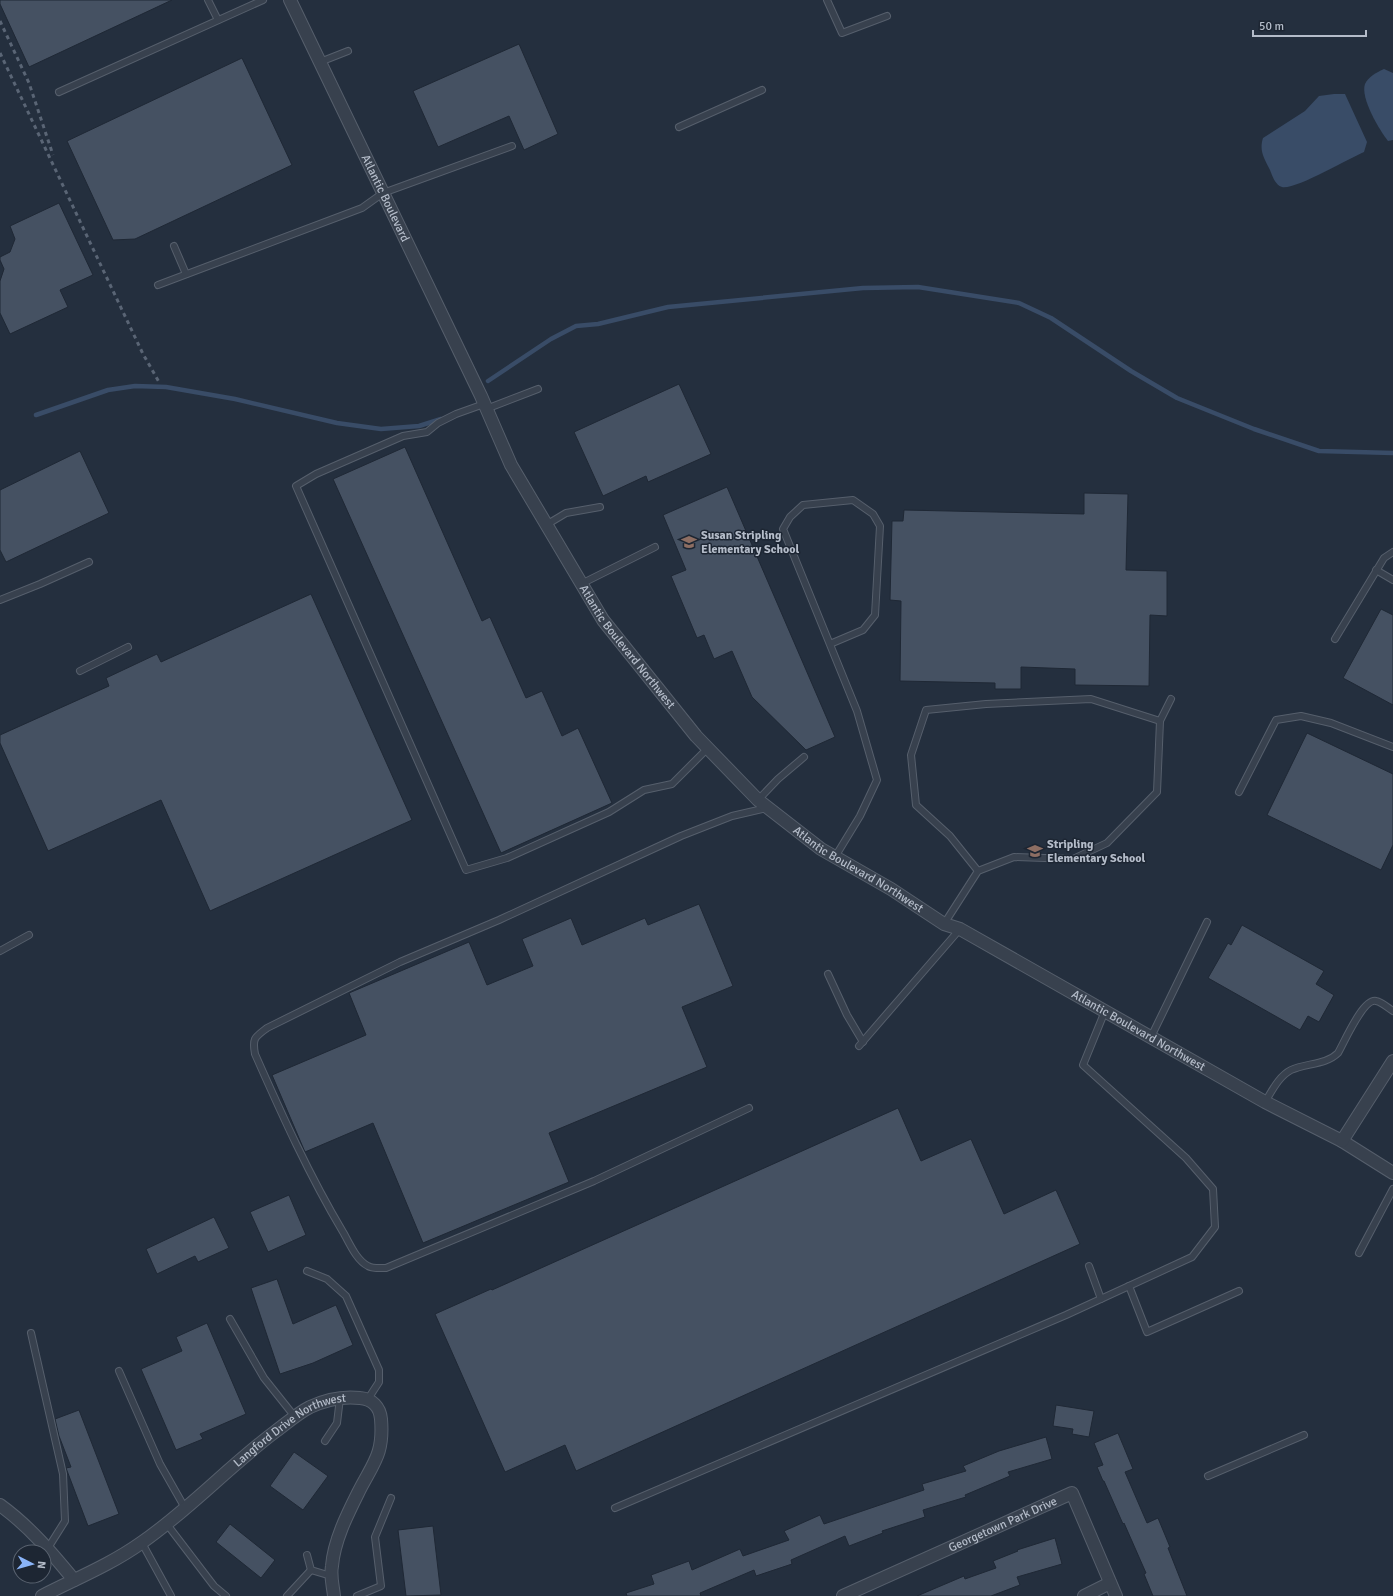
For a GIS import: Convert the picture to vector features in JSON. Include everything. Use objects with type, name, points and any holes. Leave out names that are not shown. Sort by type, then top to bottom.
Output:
[{"type":"street","name":"Atlantic Boulevard","points":[[290,0],[484,403]]},
{"type":"street","name":"Atlantic Boulevard Northwest","points":[[484,403],[511,466],[603,620],[696,736],[762,804],[821,849],[892,889],[944,924],[960,929],[1265,1102],[1342,1141],[1393,1173]]},
{"type":"street","points":[[1342,1141],[1393,1061]]},
{"type":"street","name":"Langford Drive Northwest","points":[[42,1596],[110,1563],[142,1543],[186,1508],[256,1446],[310,1407],[328,1400],[340,1398],[352,1397],[368,1399],[377,1407],[381,1417],[382,1436],[379,1452],[358,1493],[336,1545],[331,1567],[334,1596]]},
{"type":"street","name":"Georgetown Park Drive","points":[[843,1596],[1072,1493],[1116,1596]]},
{"type":"street","points":[[0,1505],[15,1516],[44,1544]]},
{"type":"street","points":[[52,1553],[74,1580]]},
{"type":"street","points":[[1084,1596],[1110,1583]]},
{"type":"lane","points":[[208,0],[218,20]]},
{"type":"lane","points":[[59,92],[263,0]]},
{"type":"lane","points":[[827,0],[842,34],[887,16]]},
{"type":"lane","points":[[320,62],[348,51]]},
{"type":"lane","points":[[679,126],[762,90]]},
{"type":"lane","points":[[158,285],[362,208],[383,193],[512,146]]},
{"type":"lane","points":[[174,246],[186,274]]},
{"type":"lane","points":[[538,389],[484,403],[456,414],[438,423],[427,432],[403,436],[395,439],[316,474],[296,486],[466,870],[514,855],[609,812],[644,790],[672,784],[708,748]]},
{"type":"lane","points":[[830,644],[863,630],[875,615],[880,526],[873,514],[853,500],[803,505],[790,517],[783,529],[857,711],[877,780],[860,816],[835,857]]},
{"type":"lane","points":[[546,525],[566,513],[600,507]]},
{"type":"lane","points":[[581,584],[655,547]]},
{"type":"lane","points":[[1335,639],[1384,558],[1393,552]]},
{"type":"lane","points":[[0,600],[89,562]]},
{"type":"lane","points":[[1376,570],[1393,580]]},
{"type":"lane","points":[[80,671],[128,647]]},
{"type":"lane","points":[[978,871],[950,836],[916,804],[911,755],[926,710],[986,704],[1091,699],[1160,721]]},
{"type":"lane","points":[[944,924],[978,871],[1014,857],[1073,859],[1107,843],[1157,792],[1160,721],[1171,699]]},
{"type":"lane","points":[[1239,792],[1276,720],[1287,717],[1301,716],[1331,723],[1393,748]]},
{"type":"lane","points":[[749,1108],[594,1181],[386,1268],[377,1268],[367,1266],[358,1256],[319,1191],[282,1116],[254,1054],[253,1044],[255,1037],[267,1028],[400,962],[507,916],[681,836],[762,804],[778,779],[804,757]]},
{"type":"lane","points":[[1151,1037],[1207,922]]},
{"type":"lane","points":[[828,974],[846,1015],[861,1044],[960,929]]},
{"type":"lane","points":[[0,951],[29,936]]},
{"type":"lane","points":[[1265,1102],[1282,1078],[1291,1070],[1332,1059],[1338,1053],[1363,1008],[1370,1002],[1376,1001],[1393,1011]]},
{"type":"lane","points":[[615,1508],[1100,1299],[1192,1257],[1215,1227],[1213,1189],[1186,1158],[1083,1064],[1105,1011]]},
{"type":"lane","points":[[1359,1253],[1393,1189]]},
{"type":"lane","points":[[1089,1266],[1100,1299]]},
{"type":"lane","points":[[307,1270],[327,1279],[346,1296],[379,1370],[379,1382],[368,1399]]},
{"type":"lane","points":[[1129,1286],[1147,1332],[1239,1291]]},
{"type":"lane","points":[[230,1319],[264,1378],[295,1417]]},
{"type":"lane","points":[[31,1333],[63,1474],[65,1520],[50,1544]]},
{"type":"lane","points":[[119,1371],[160,1464],[186,1508]]},
{"type":"lane","points":[[325,1441],[337,1422],[340,1398]]},
{"type":"lane","points":[[1208,1476],[1304,1435]]},
{"type":"lane","points":[[357,1596],[381,1586],[375,1537],[391,1498]]},
{"type":"lane","points":[[166,1523],[214,1586],[226,1596]]},
{"type":"lane","points":[[142,1543],[171,1596]]},
{"type":"lane","points":[[307,1555],[311,1570]]},
{"type":"lane","points":[[311,1570],[332,1576]]},
{"type":"lane","points":[[287,1596],[311,1570]]},
{"type":"water","points":[[1384,69],[1393,73],[1393,140],[1388,141],[1380,130],[1368,106],[1364,90],[1368,79]]},
{"type":"water","points":[[1345,94],[1367,142],[1364,152],[1298,184],[1289,187],[1280,186],[1274,180],[1263,154],[1263,138],[1305,111],[1319,96]]},
{"type":"building","points":[[0,0],[172,0],[29,67],[0,4]]},
{"type":"building","points":[[519,44],[558,134],[524,150],[509,116],[438,147],[413,91]]},
{"type":"building","points":[[242,58],[292,165],[135,239],[113,240],[67,141]]},
{"type":"building","points":[[59,203],[93,275],[60,290],[68,307],[10,334],[0,313],[0,281],[4,269],[0,257],[10,252],[15,239],[10,226]]},
{"type":"building","points":[[679,384],[711,454],[648,482],[646,476],[603,496],[574,432]]},
{"type":"building","points":[[405,447],[482,621],[490,617],[526,698],[542,691],[562,736],[578,728],[612,803],[501,853],[333,479]]},
{"type":"building","points":[[80,451],[109,513],[6,562],[0,550],[0,490]]},
{"type":"building","points":[[727,487],[835,737],[806,750],[752,697],[732,651],[714,659],[704,635],[697,638],[671,576],[686,570],[663,515]]},
{"type":"building","points":[[1084,493],[1128,494],[1126,570],[1167,571],[1167,616],[1150,615],[1149,686],[1075,685],[1075,669],[1021,667],[1021,689],[995,689],[995,683],[900,681],[901,601],[890,600],[892,521],[903,521],[904,510],[1084,514]]},
{"type":"building","points":[[311,594],[412,820],[210,911],[161,800],[48,851],[0,743],[0,735],[109,686],[106,678],[157,654],[161,662]]},
{"type":"building","points":[[1381,609],[1393,615],[1393,705],[1343,678]]},
{"type":"building","points":[[1307,733],[1393,774],[1393,845],[1381,870],[1267,815]]},
{"type":"building","points":[[699,904],[733,986],[682,1007],[707,1067],[549,1133],[569,1182],[423,1243],[373,1123],[305,1152],[272,1075],[366,1035],[349,993],[469,942],[487,985],[533,966],[522,939],[571,918],[582,945],[645,918],[648,925]]},
{"type":"building","points":[[1242,925],[1324,971],[1316,984],[1334,995],[1319,1022],[1308,1016],[1300,1030],[1208,978],[1228,943],[1231,945]]},
{"type":"building","points":[[898,1108],[921,1161],[971,1139],[1004,1214],[1056,1190],[1080,1244],[576,1471],[565,1445],[505,1472],[435,1314],[491,1289],[492,1290]]},
{"type":"building","points":[[289,1195],[306,1235],[268,1252],[250,1212]]},
{"type":"building","points":[[214,1217],[229,1248],[198,1262],[195,1256],[157,1274],[146,1249]]},
{"type":"building","points":[[277,1279],[293,1324],[336,1305],[353,1345],[313,1363],[280,1374],[251,1288]]},
{"type":"building","points":[[207,1323],[246,1414],[200,1434],[203,1439],[176,1450],[141,1369],[182,1351],[176,1337]]},
{"type":"building","points":[[1056,1405],[1094,1411],[1089,1437],[1072,1434],[1073,1429],[1053,1426]]},
{"type":"building","points":[[79,1410],[119,1514],[88,1526],[66,1468],[71,1467],[59,1436],[55,1419]]},
{"type":"building","points":[[1118,1433],[1133,1469],[1125,1472],[1147,1523],[1158,1518],[1187,1596],[1153,1596],[1144,1574],[1146,1573],[1097,1467],[1103,1465],[1094,1443]]},
{"type":"building","points":[[1046,1437],[1052,1459],[1008,1472],[1010,1476],[965,1495],[966,1497],[923,1510],[925,1517],[882,1531],[883,1533],[849,1546],[845,1536],[791,1560],[792,1564],[756,1576],[754,1570],[700,1593],[701,1596],[627,1596],[626,1593],[654,1584],[651,1575],[689,1561],[692,1570],[740,1549],[743,1556],[789,1540],[784,1531],[820,1515],[824,1524],[924,1490],[922,1484],[966,1471],[963,1466],[999,1451]]},
{"type":"building","points":[[294,1452],[328,1476],[303,1510],[270,1486]]},
{"type":"building","points":[[230,1524],[275,1560],[261,1578],[216,1542]]},
{"type":"building","points":[[433,1526],[441,1595],[406,1596],[398,1530]]},
{"type":"building","points":[[1055,1538],[1062,1564],[1017,1577],[1020,1585],[991,1596],[917,1596],[964,1576],[965,1579],[996,1568],[993,1561],[1018,1551],[1017,1550]]},
{"type":"waterway","points":[[488,381],[551,339],[576,326],[598,324],[668,307],[863,288],[918,287],[1019,303],[1051,318],[1131,371],[1177,398],[1254,429],[1319,451],[1393,453]]},
{"type":"waterway","points":[[36,415],[108,390],[135,386],[166,387],[235,399],[337,423],[381,429],[419,426],[441,419]]},
{"type":"railway","points":[[0,21],[29,83],[53,155]]},
{"type":"railway","points":[[0,53],[143,354],[159,382]]},
{"type":"place","name":"Susan Stripling Elementary School","points":[[689,542]]},
{"type":"place","name":"Stripling Elementary School","points":[[1035,851]]}]
